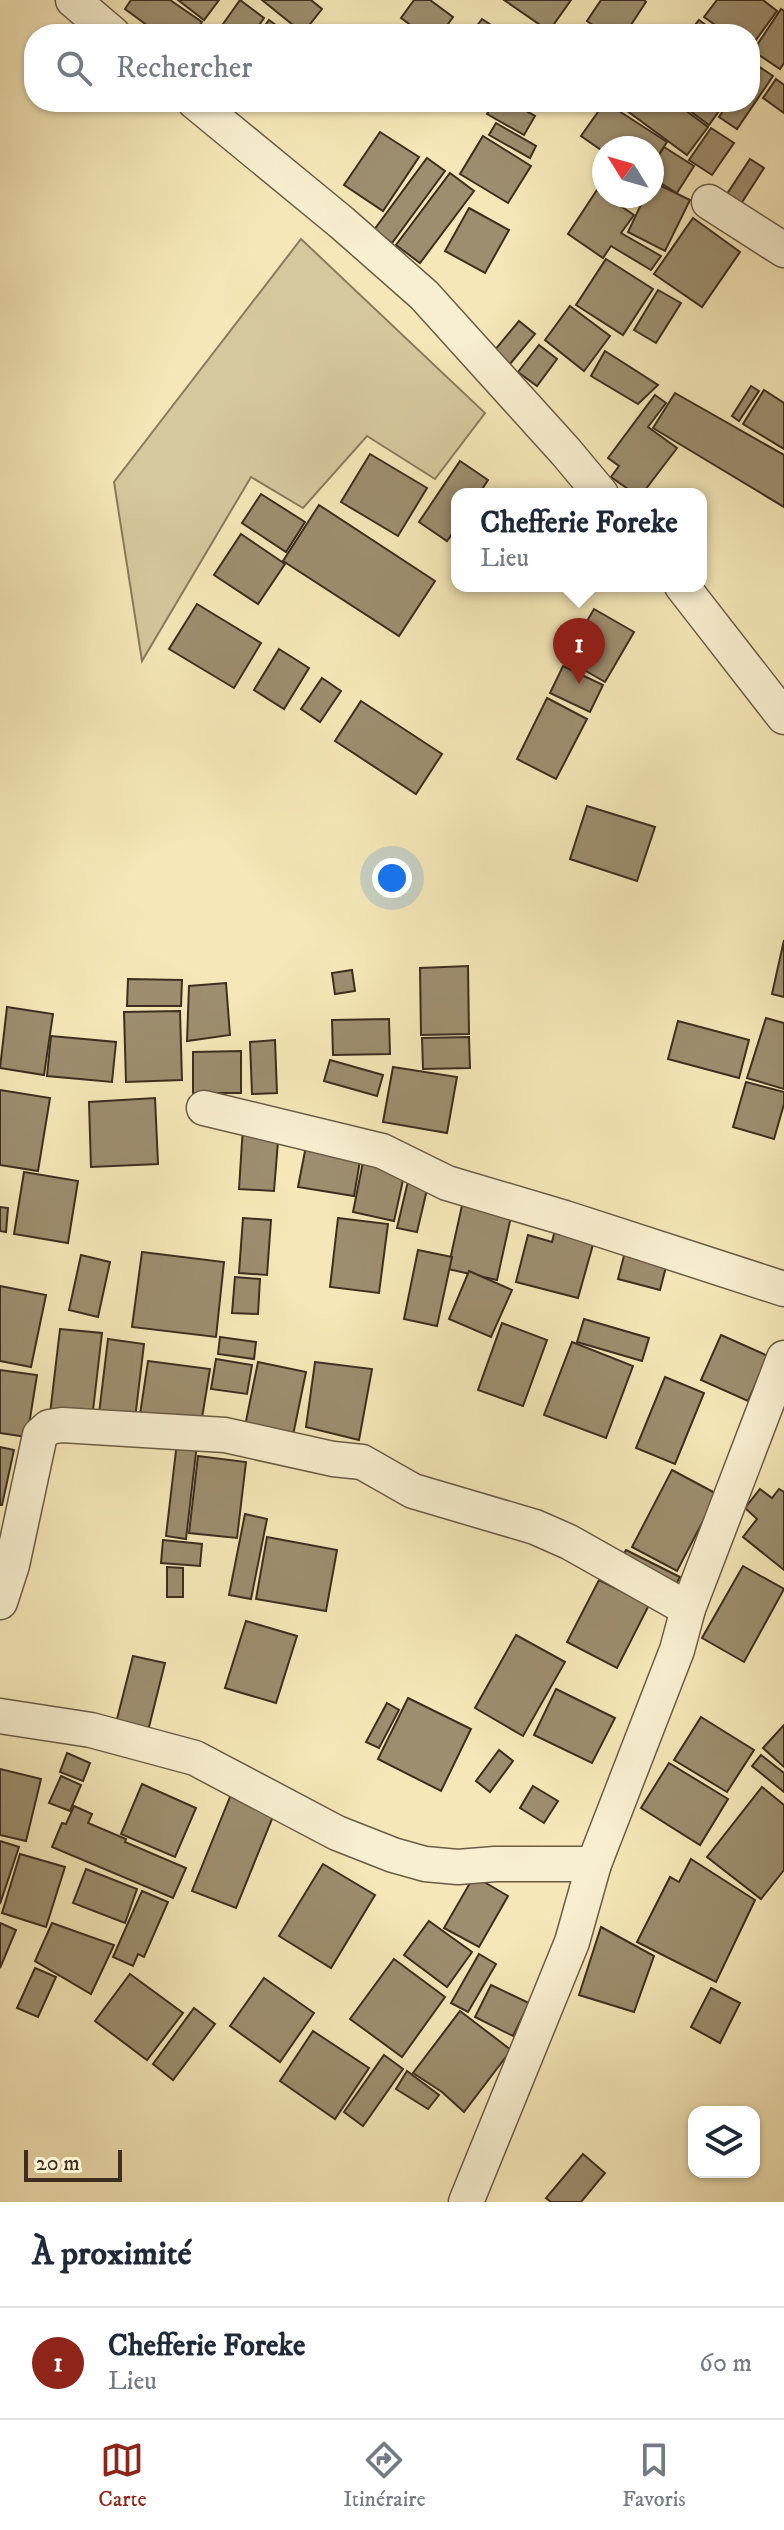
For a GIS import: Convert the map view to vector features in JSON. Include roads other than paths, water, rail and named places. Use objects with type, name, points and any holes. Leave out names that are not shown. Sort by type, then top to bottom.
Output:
[{"type":"street","points":[[73,0],[101,24]]},
{"type":"street","points":[[207,112],[424,295],[596,488]]},
{"type":"street","points":[[709,202],[784,250]]},
{"type":"street","points":[[687,592],[784,717]]},
{"type":"street","points":[[204,1108],[382,1151],[447,1183],[605,1230],[784,1289]]},
{"type":"street","points":[[466,2202],[572,1942],[594,1864],[677,1650],[688,1609],[784,1358]]},
{"type":"street","points":[[0,1602],[12,1565],[40,1435],[49,1427],[62,1425],[225,1435],[333,1459],[362,1462],[413,1491],[535,1527],[569,1542],[688,1609]]},
{"type":"street","points":[[0,1716],[91,1730],[195,1758],[337,1833],[425,1864],[458,1867],[594,1864]]},
{"type":"place","name":"Chefferie Foreke","points":[[579,684]]}]
